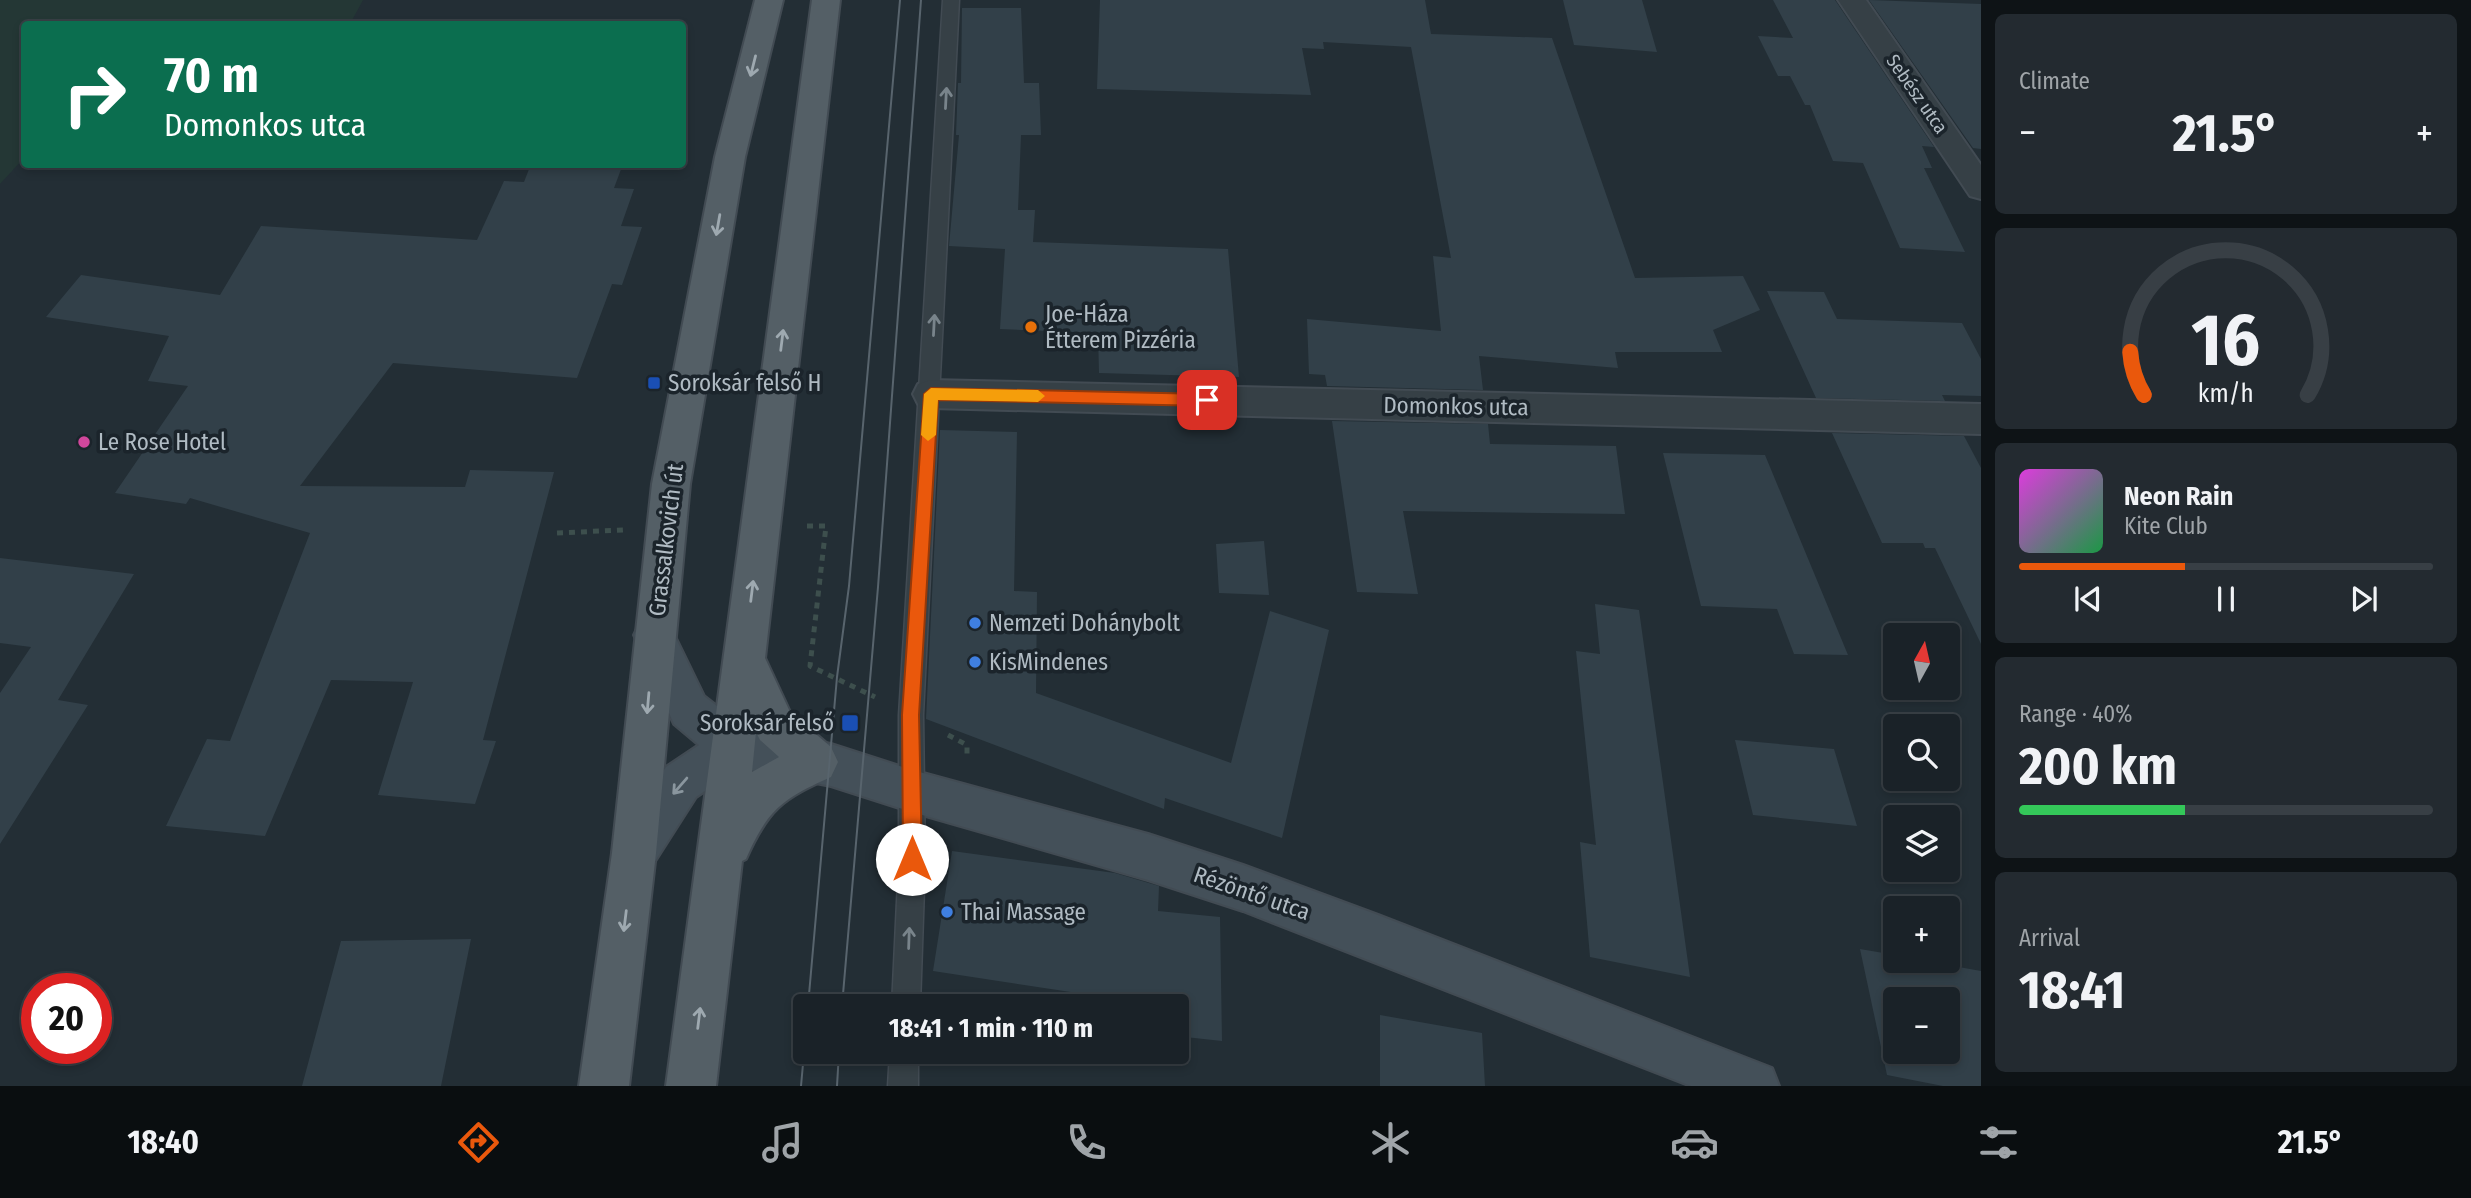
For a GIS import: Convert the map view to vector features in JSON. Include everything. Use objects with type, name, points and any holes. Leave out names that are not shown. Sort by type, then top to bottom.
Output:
[{"type":"main road","name":"Grassalkovich út","points":[[604,1086],[634,853],[671,484],[730,157],[769,0]]},
{"type":"main road","points":[[691,1086],[826,0]]},
{"type":"main road","points":[[654,635],[689,710],[734,746]]},
{"type":"main road","points":[[719,869],[744,809],[770,783],[816,762],[775,726],[744,658]]},
{"type":"main road","points":[[634,853],[681,782],[734,746]]},
{"type":"main road","name":"Rézöntő utca","points":[[734,746],[816,762],[1149,857],[1243,888],[1378,938],[1754,1086]]},
{"type":"street","name":"Sebész utca","points":[[1852,0],[1976,174]]},
{"type":"street","name":"Domonkos utca","points":[[931,394],[1981,419]]},
{"type":"lane","points":[[906,994],[912,791],[911,715],[951,0]]},
{"type":"lane","points":[[903,1086],[904,1064]]},
{"type":"green space","points":[[0,0],[363,0],[352,21],[21,21],[21,161],[0,184]]},
{"type":"building","points":[[1100,0],[1425,0],[1431,34],[1552,38],[1635,278],[1743,276],[1760,310],[1713,330],[1722,352],[1615,352],[1618,368],[1479,356],[1483,390],[1327,386],[1325,375],[1309,374],[1307,319],[1441,331],[1433,256],[1451,258],[1411,47],[1323,42],[1324,49],[1302,48],[1311,95],[1097,89]]},
{"type":"building","points":[[1563,0],[1642,0],[1657,52],[1574,45]]},
{"type":"building","points":[[1773,0],[1835,0],[1934,147],[1922,146],[1932,168],[1924,168],[1965,252],[1900,248],[1863,163],[1833,161],[1810,105],[1805,105],[1790,76],[1778,76],[1758,36],[1793,38]]},
{"type":"building","points":[[1869,0],[1981,4],[1981,149],[1973,148]]},
{"type":"building","points":[[962,8],[1021,8],[1024,83],[1039,83],[1041,135],[1021,135],[1018,210],[1035,210],[1033,242],[1228,249],[1239,377],[1099,373],[1098,333],[1000,329],[1005,249],[949,246],[959,135],[956,135],[958,83],[961,83]]},
{"type":"building","points":[[529,168],[622,168],[614,188],[634,189],[621,226],[642,227],[622,285],[612,284],[577,378],[393,363],[300,486],[465,487],[470,470],[554,472],[483,740],[496,741],[475,804],[378,795],[413,682],[331,680],[265,836],[166,826],[207,739],[230,741],[310,533],[190,498],[186,504],[115,493],[188,386],[148,381],[169,336],[46,317],[81,275],[220,295],[261,226],[477,240],[504,181],[524,182]]},
{"type":"building","points":[[1767,291],[1824,292],[1837,319],[1962,323],[1981,359],[1981,396],[1942,395],[1945,401],[1816,398]]},
{"type":"building","points":[[1332,421],[1488,424],[1490,444],[1616,446],[1625,514],[1403,511],[1418,594],[1357,592]]},
{"type":"building","points":[[940,430],[1017,432],[1014,591],[1037,592],[1036,693],[1231,763],[1270,611],[1329,630],[1282,838],[1165,798],[1164,809],[926,719]]},
{"type":"building","points":[[1832,433],[1964,436],[1981,468],[1981,644],[1935,548],[1925,548],[1923,543],[1882,543]]},
{"type":"building","points":[[1663,453],[1765,455],[1848,655],[1794,654],[1777,609],[1701,606]]},
{"type":"building","points":[[1264,541],[1269,595],[1219,593],[1216,544]]},
{"type":"building","points":[[0,558],[134,574],[58,700],[88,705],[0,844],[0,693],[31,647],[0,643]]},
{"type":"building","points":[[1595,604],[1639,610],[1690,977],[1590,957],[1580,842],[1596,845],[1576,651],[1600,654]]},
{"type":"building","points":[[1735,740],[1834,749],[1857,826],[1753,815]]},
{"type":"building","points":[[952,851],[1115,873],[1159,886],[1158,911],[1220,917],[1222,1041],[1189,1037],[1189,994],[1084,994],[933,971]]},
{"type":"building","points":[[471,939],[441,1086],[302,1086],[341,941]]},
{"type":"building","points":[[1860,949],[1883,953],[1883,973],[1960,973],[1960,967],[1981,971],[1981,1086],[1943,1086],[1887,1075],[1885,1064],[1960,1064],[1960,987],[1883,987],[1883,1056]]},
{"type":"building","points":[[1380,1015],[1482,1033],[1485,1086],[1380,1086]]},
{"type":"tram line","points":[[809,994],[837,677],[849,586],[900,0]]},
{"type":"tram line","points":[[843,994],[878,587],[921,0]]},
{"type":"tram line","points":[[801,1086],[803,1064]]},
{"type":"tram line","points":[[837,1086],[838,1064]]},
{"type":"slow traffic","points":[[928,435],[931,394],[1038,396]]},
{"type":"place","name":"Joe-Háza Étterem Pizzéria","points":[[1031,327]]},
{"type":"place","name":"Soroksár felső H","points":[[654,383]]},
{"type":"place","name":"Le Rose Hotel","points":[[84,442]]},
{"type":"place","name":"Nemzeti Dohánybolt","points":[[975,623]]},
{"type":"place","name":"KisMindenes","points":[[975,662]]},
{"type":"place","name":"Soroksár felső","points":[[850,723]]},
{"type":"place","name":"Thai Massage","points":[[947,912]]},
{"type":"route","points":[[912,859],[911,715],[931,394],[1207,400]]}]
